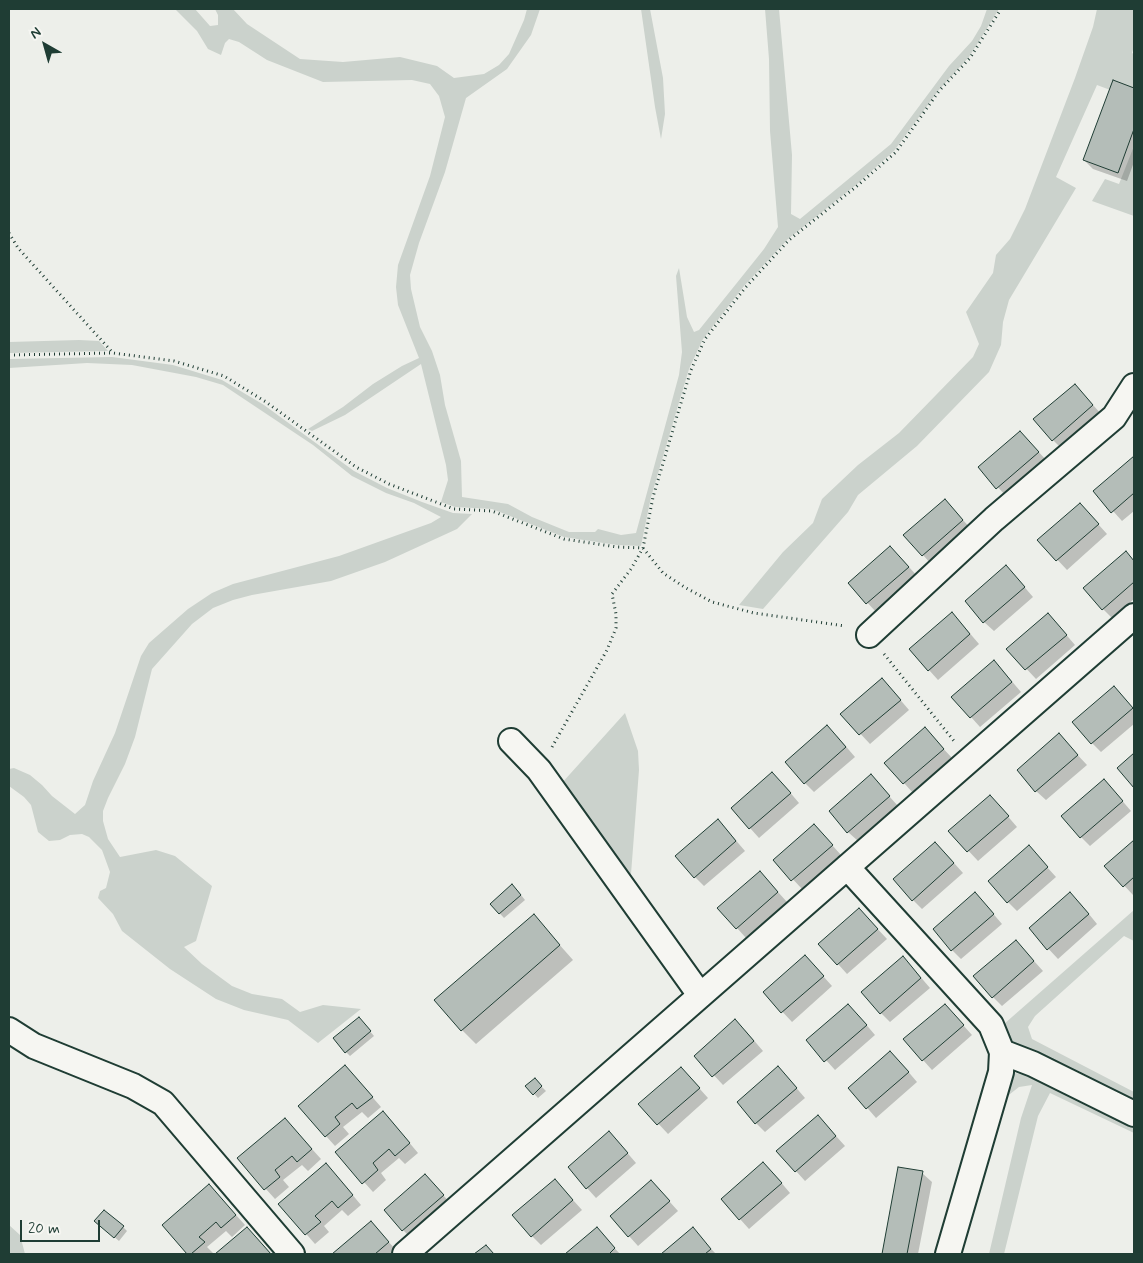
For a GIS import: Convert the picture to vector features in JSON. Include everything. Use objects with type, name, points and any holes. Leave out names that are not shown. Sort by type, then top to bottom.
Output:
[{"type":"street","points":[[869,635],[994,520],[1114,417],[1134,386]]},
{"type":"street","points":[[405,1254],[1134,616]]},
{"type":"street","points":[[511,741],[540,770],[700,995]]},
{"type":"street","points":[[847,866],[991,1025],[1002,1052],[1001,1072],[948,1254]]},
{"type":"street","points":[[9,1030],[34,1046],[133,1086],[163,1103],[292,1254]]},
{"type":"street","points":[[1002,1052],[1033,1064],[1134,1114]]},
{"type":"path","points":[[540,770],[607,650],[616,628],[616,614],[612,594],[631,569],[643,548],[653,497],[680,406],[691,370],[706,339],[745,288],[789,240],[858,186],[896,152],[940,92],[970,58],[1001,9]]},
{"type":"path","points":[[9,233],[18,248],[113,353]]},
{"type":"path","points":[[9,355],[113,353],[174,361],[224,376],[266,402],[356,467],[389,484],[423,498],[454,509],[492,511],[564,539],[617,547],[643,548],[663,573],[712,602],[754,613],[864,629],[970,760]]},
{"type":"shaded area","points":[[175,9],[195,9],[210,26],[218,25],[218,15],[215,9],[233,9],[247,24],[300,59],[343,62],[400,57],[437,66],[454,78],[484,74],[499,65],[509,54],[527,9],[540,9],[531,35],[507,69],[466,98],[445,172],[419,243],[410,275],[411,289],[420,327],[432,351],[440,375],[445,405],[461,461],[462,497],[508,504],[532,517],[569,532],[595,532],[598,529],[621,535],[636,533],[679,375],[682,352],[676,276],[679,268],[687,317],[694,332],[699,330],[764,249],[778,227],[770,131],[769,59],[765,9],[779,9],[792,155],[791,214],[800,219],[891,144],[949,66],[972,41],[981,26],[987,9],[999,9],[969,57],[938,91],[894,151],[856,185],[788,239],[744,286],[703,339],[689,369],[651,497],[641,546],[617,545],[564,537],[492,509],[455,507],[441,502],[448,480],[446,465],[421,364],[345,415],[312,431],[308,429],[343,407],[373,384],[419,358],[398,305],[396,287],[398,265],[430,176],[445,117],[439,96],[430,84],[412,80],[323,82],[267,60],[239,42],[229,39],[225,43],[221,55],[208,49],[197,31]]},
{"type":"shaded area","points":[[641,9],[650,9],[663,78],[665,114],[661,139],[655,107]]},
{"type":"shaded area","points":[[1097,9],[1134,9],[1134,46],[1132,53],[1134,54],[1134,99],[1097,85],[1056,177],[1076,188],[1009,300],[1003,322],[1001,345],[989,372],[917,446],[858,495],[848,512],[763,609],[739,605],[783,552],[813,523],[822,499],[858,465],[899,433],[973,357],[979,344],[966,312],[993,273],[996,255],[1010,239],[1025,209],[1075,78],[1093,27]]},
{"type":"shaded area","points":[[1134,146],[1134,216],[1092,201],[1105,179],[1119,184]]},
{"type":"shaded area","points":[[99,341],[108,351],[9,353],[9,342]]},
{"type":"shaded area","points":[[112,357],[173,365],[222,380],[264,405],[354,471],[387,488],[422,502],[453,513],[472,514],[457,529],[385,562],[331,581],[233,600],[213,608],[192,624],[152,669],[135,737],[125,764],[103,811],[103,821],[108,839],[120,857],[156,850],[175,856],[212,886],[196,941],[184,947],[202,964],[232,986],[252,994],[282,999],[300,1012],[323,1005],[361,1009],[318,1043],[288,1020],[244,1010],[216,999],[170,969],[122,931],[113,914],[98,898],[100,891],[106,888],[110,872],[102,850],[89,837],[82,834],[70,835],[60,840],[49,841],[38,832],[31,805],[9,786],[9,769],[14,768],[30,775],[75,814],[85,805],[93,781],[115,733],[141,656],[149,643],[188,609],[212,593],[233,584],[339,556],[431,523],[441,517],[352,476],[313,445],[223,385],[196,377],[132,365],[87,363],[9,368],[9,359]]},
{"type":"shaded area","points":[[625,713],[638,751],[639,770],[630,887],[561,784]]},
{"type":"shaded area","points":[[1134,910],[1134,941],[1124,936],[1035,1016],[1028,1027],[1032,1039],[1134,1092],[1134,1107],[1013,1047],[1002,1030],[1004,1024]]},
{"type":"shaded area","points":[[1014,1073],[1033,1075],[1134,1122],[1134,1133],[1050,1093],[1038,1116],[1004,1254],[989,1254],[1021,1118],[1032,1085],[1019,1087],[1005,1101],[959,1254],[1009,1076]]},
{"type":"shaded area","points":[[9,1225],[20,1235],[25,1254],[9,1254]]},
{"type":"building","points":[[1113,80],[1134,88],[1134,129],[1118,173],[1083,160]]},
{"type":"building","points":[[1075,384],[1093,405],[1052,441],[1033,419]]},
{"type":"building","points":[[1020,431],[1039,452],[996,489],[978,467]]},
{"type":"building","points":[[1134,456],[1134,493],[1111,513],[1093,491]]},
{"type":"building","points":[[945,499],[963,520],[922,556],[903,535]]},
{"type":"building","points":[[1080,503],[1099,524],[1056,561],[1037,540]]},
{"type":"building","points":[[890,546],[909,567],[866,604],[848,583]]},
{"type":"building","points":[[1126,551],[1134,561],[1134,582],[1102,610],[1083,588]]},
{"type":"building","points":[[1006,565],[1025,587],[983,623],[965,601]]},
{"type":"building","points":[[952,612],[970,634],[928,671],[909,649]]},
{"type":"building","points":[[1048,613],[1067,635],[1025,670],[1006,649]]},
{"type":"building","points":[[994,660],[1012,682],[970,718],[951,697]]},
{"type":"building","points":[[882,678],[901,700],[859,735],[840,714]]},
{"type":"building","points":[[1114,686],[1133,708],[1091,744],[1072,722]]},
{"type":"building","points":[[827,725],[846,747],[804,784],[785,762]]},
{"type":"building","points":[[925,727],[944,749],[903,784],[884,763]]},
{"type":"building","points":[[1059,733],[1078,755],[1035,792],[1017,770]]},
{"type":"building","points":[[1134,753],[1134,788],[1117,768]]},
{"type":"building","points":[[772,772],[791,793],[749,829],[731,808]]},
{"type":"building","points":[[871,774],[890,796],[847,833],[829,811]]},
{"type":"building","points":[[1104,779],[1123,801],[1080,838],[1061,816]]},
{"type":"building","points":[[990,795],[1009,816],[967,852],[948,831]]},
{"type":"building","points":[[718,819],[736,841],[694,878],[675,856]]},
{"type":"building","points":[[814,824],[833,845],[791,881],[773,860]]},
{"type":"building","points":[[1134,840],[1134,877],[1123,887],[1104,866]]},
{"type":"building","points":[[935,842],[954,863],[912,901],[893,879]]},
{"type":"building","points":[[1029,845],[1048,867],[1007,903],[988,881]]},
{"type":"building","points":[[760,871],[778,892],[736,929],[717,908]]},
{"type":"building","points":[[512,884],[521,895],[499,914],[490,904]]},
{"type":"building","points":[[975,892],[994,914],[951,951],[933,929]]},
{"type":"building","points":[[1070,892],[1089,914],[1047,950],[1029,928]]},
{"type":"building","points":[[859,908],[878,929],[837,965],[818,944]]},
{"type":"building","points":[[534,914],[560,945],[461,1031],[434,1000]]},
{"type":"building","points":[[1016,940],[1034,961],[992,998],[973,976]]},
{"type":"building","points":[[805,955],[824,976],[781,1013],[763,992]]},
{"type":"building","points":[[903,956],[921,978],[880,1014],[861,992]]},
{"type":"building","points":[[848,1004],[867,1025],[824,1062],[806,1040]]},
{"type":"building","points":[[945,1004],[964,1025],[922,1061],[903,1039]]},
{"type":"building","points":[[359,1017],[371,1031],[345,1053],[333,1038]]},
{"type":"building","points":[[735,1019],[754,1041],[712,1077],[694,1056]]},
{"type":"building","points":[[890,1051],[909,1072],[866,1109],[848,1088]]},
{"type":"building","points":[[345,1065],[373,1097],[357,1109],[352,1103],[335,1117],[340,1124],[325,1137],[298,1106]]},
{"type":"building","points":[[778,1066],[797,1088],[755,1124],[737,1102]]},
{"type":"building","points":[[681,1067],[700,1088],[657,1125],[638,1104]]},
{"type":"building","points":[[535,1078],[542,1086],[533,1095],[525,1086]]},
{"type":"building","points":[[383,1111],[410,1143],[395,1156],[389,1149],[373,1163],[378,1170],[362,1184],[335,1152]]},
{"type":"building","points":[[818,1115],[836,1136],[795,1172],[776,1151]]},
{"type":"building","points":[[285,1118],[312,1149],[297,1162],[292,1156],[275,1170],[280,1177],[264,1190],[237,1158]]},
{"type":"building","points":[[609,1131],[628,1153],[586,1189],[568,1167]]},
{"type":"building","points":[[763,1162],[782,1183],[739,1220],[721,1199]]},
{"type":"building","points":[[326,1163],[353,1195],[338,1208],[332,1201],[315,1216],[321,1222],[305,1235],[278,1204]]},
{"type":"building","points":[[898,1167],[923,1171],[907,1254],[882,1254]]},
{"type":"building","points":[[425,1174],[444,1195],[402,1231],[384,1210]]},
{"type":"building","points":[[555,1179],[573,1200],[531,1237],[512,1215]]},
{"type":"building","points":[[651,1180],[670,1201],[628,1237],[610,1216]]},
{"type":"building","points":[[209,1184],[236,1215],[221,1228],[216,1222],[199,1237],[205,1242],[191,1254],[187,1254],[162,1225]]},
{"type":"building","points":[[104,1210],[124,1226],[114,1238],[94,1221]]},
{"type":"building","points":[[371,1221],[389,1242],[375,1254],[332,1254]]},
{"type":"building","points":[[247,1227],[271,1254],[215,1254]]},
{"type":"building","points":[[597,1227],[615,1248],[609,1254],[565,1254]]},
{"type":"building","points":[[693,1227],[711,1249],[705,1254],[661,1254]]},
{"type":"building","points":[[486,1245],[494,1254],[474,1254]]}]
